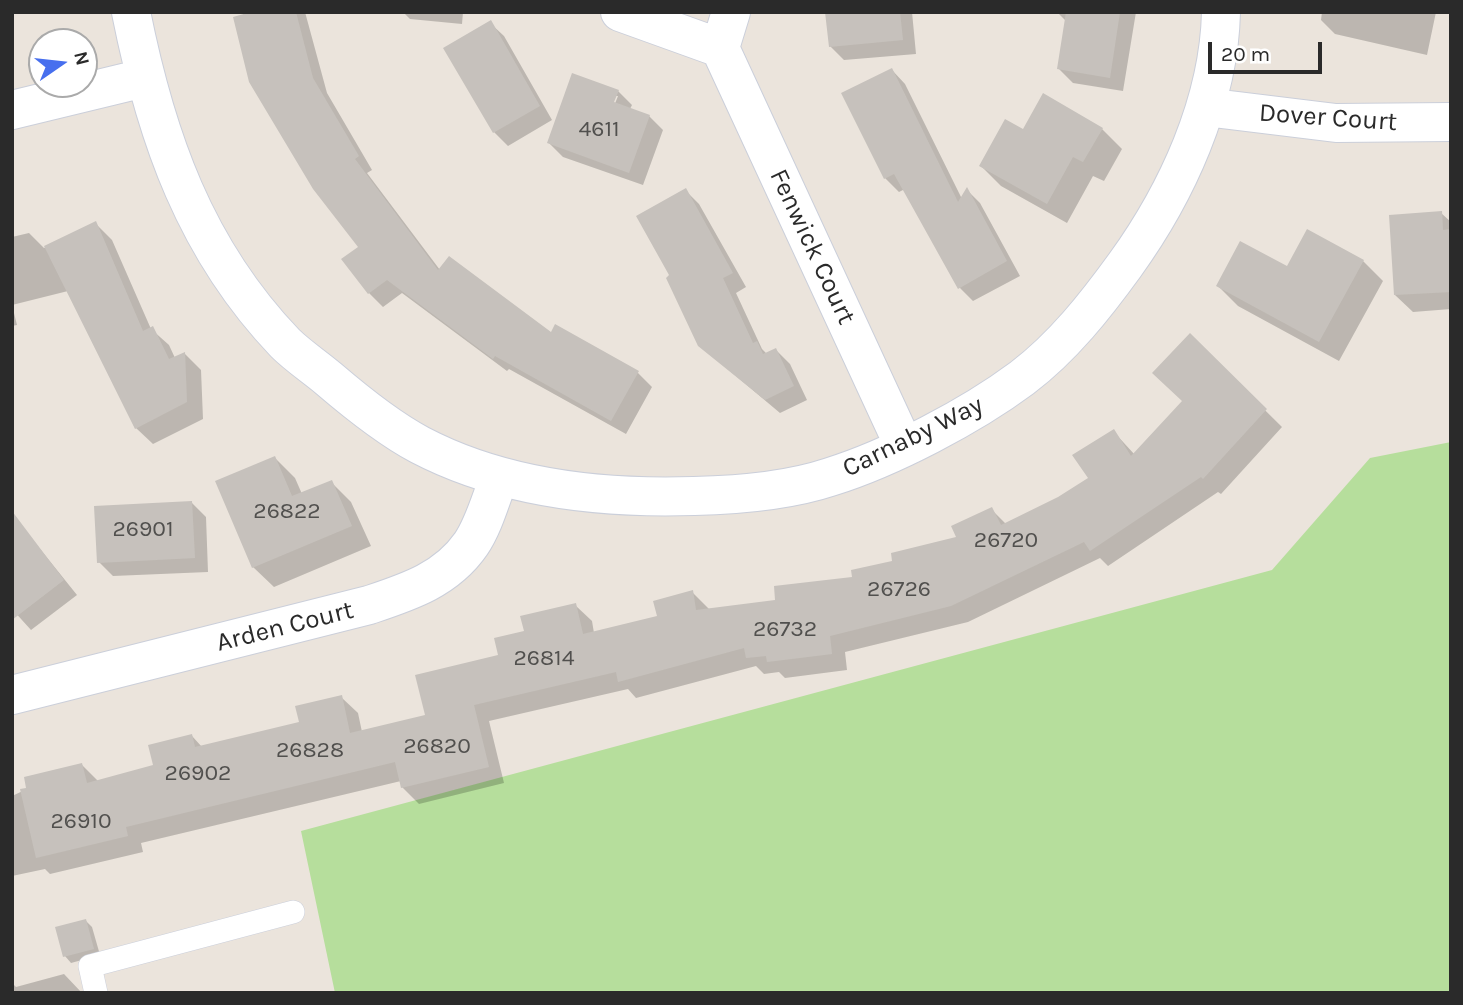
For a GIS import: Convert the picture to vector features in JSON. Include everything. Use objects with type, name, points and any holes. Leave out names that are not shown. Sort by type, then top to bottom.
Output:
[{"type":"street","name":"Carnaby Way","points":[[131,12],[144,78],[176,177],[221,262],[286,344],[356,402],[420,445],[499,478],[594,495],[662,497],[732,495],[829,478],[971,414],[1026,375],[1091,311],[1146,235],[1181,171],[1205,107],[1221,32],[1221,12]]},
{"type":"street","points":[[621,12],[720,48],[731,12]]},
{"type":"street","name":"Fenwick Court","points":[[720,48],[904,446]]},
{"type":"street","points":[[12,110],[144,78]]},
{"type":"street","name":"Dover Court","points":[[1205,107],[1336,123],[1451,122]]},
{"type":"street","name":"Arden Court","points":[[12,695],[369,606],[412,591],[442,575],[471,543],[499,478]]},
{"type":"lane","points":[[96,993],[90,966],[293,912]]},
{"type":"green space","points":[[1451,442],[1451,993],[335,993],[301,831],[1272,570],[1370,458]]},
{"type":"building","points":[[251,12],[296,12],[313,78],[359,156],[355,159],[438,270],[449,256],[551,332],[555,324],[639,371],[611,421],[495,356],[493,359],[387,280],[368,294],[341,259],[358,247],[313,189],[249,82],[233,17]]},
{"type":"building","points":[[825,12],[900,12],[903,40],[829,47]]},
{"type":"building","points":[[1066,12],[1120,12],[1110,78],[1057,69]]},
{"type":"building","points":[[491,20],[540,106],[493,133],[443,48]]},
{"type":"building","points":[[892,68],[958,202],[967,187],[1007,261],[958,289],[894,174],[884,179],[841,93]]},
{"type":"building","points":[[572,73],[619,90],[614,102],[650,115],[629,173],[547,143]]},
{"type":"building","points":[[1043,93],[1103,128],[1083,162],[1073,157],[1047,204],[979,166],[1005,119],[1023,129]]},
{"type":"building","points":[[686,188],[733,273],[723,278],[753,343],[757,341],[763,354],[776,348],[794,386],[765,400],[698,346],[666,278],[669,275],[636,216]]},
{"type":"building","points":[[1442,211],[1443,230],[1451,229],[1451,292],[1394,295],[1389,215]]},
{"type":"building","points":[[96,221],[143,331],[153,326],[169,359],[185,352],[187,402],[135,429],[44,246]]},
{"type":"building","points":[[1307,229],[1364,260],[1319,342],[1216,286],[1240,241],[1287,266]]},
{"type":"building","points":[[1190,333],[1267,409],[1203,479],[1201,477],[1090,551],[1084,542],[951,606],[830,636],[832,654],[767,662],[766,656],[746,658],[744,648],[618,682],[616,672],[474,705],[489,767],[401,788],[395,762],[126,827],[128,836],[36,858],[20,789],[26,788],[24,777],[82,763],[87,783],[153,765],[148,745],[192,734],[195,747],[299,722],[295,706],[342,695],[350,733],[425,715],[415,675],[498,655],[494,638],[524,631],[520,616],[576,603],[583,634],[657,616],[653,601],[693,590],[696,610],[775,600],[774,586],[852,577],[851,570],[892,561],[891,553],[956,537],[951,526],[992,507],[1001,525],[1058,497],[1088,478],[1072,455],[1114,429],[1131,456],[1182,401],[1152,373]]},
{"type":"building","points":[[275,456],[292,496],[332,480],[352,526],[252,568],[215,481]]},
{"type":"building","points":[[192,501],[195,558],[97,563],[94,506]]},
{"type":"building","points":[[12,511],[64,580],[12,620]]},
{"type":"building","points":[[86,919],[94,949],[63,957],[55,927]]}]
